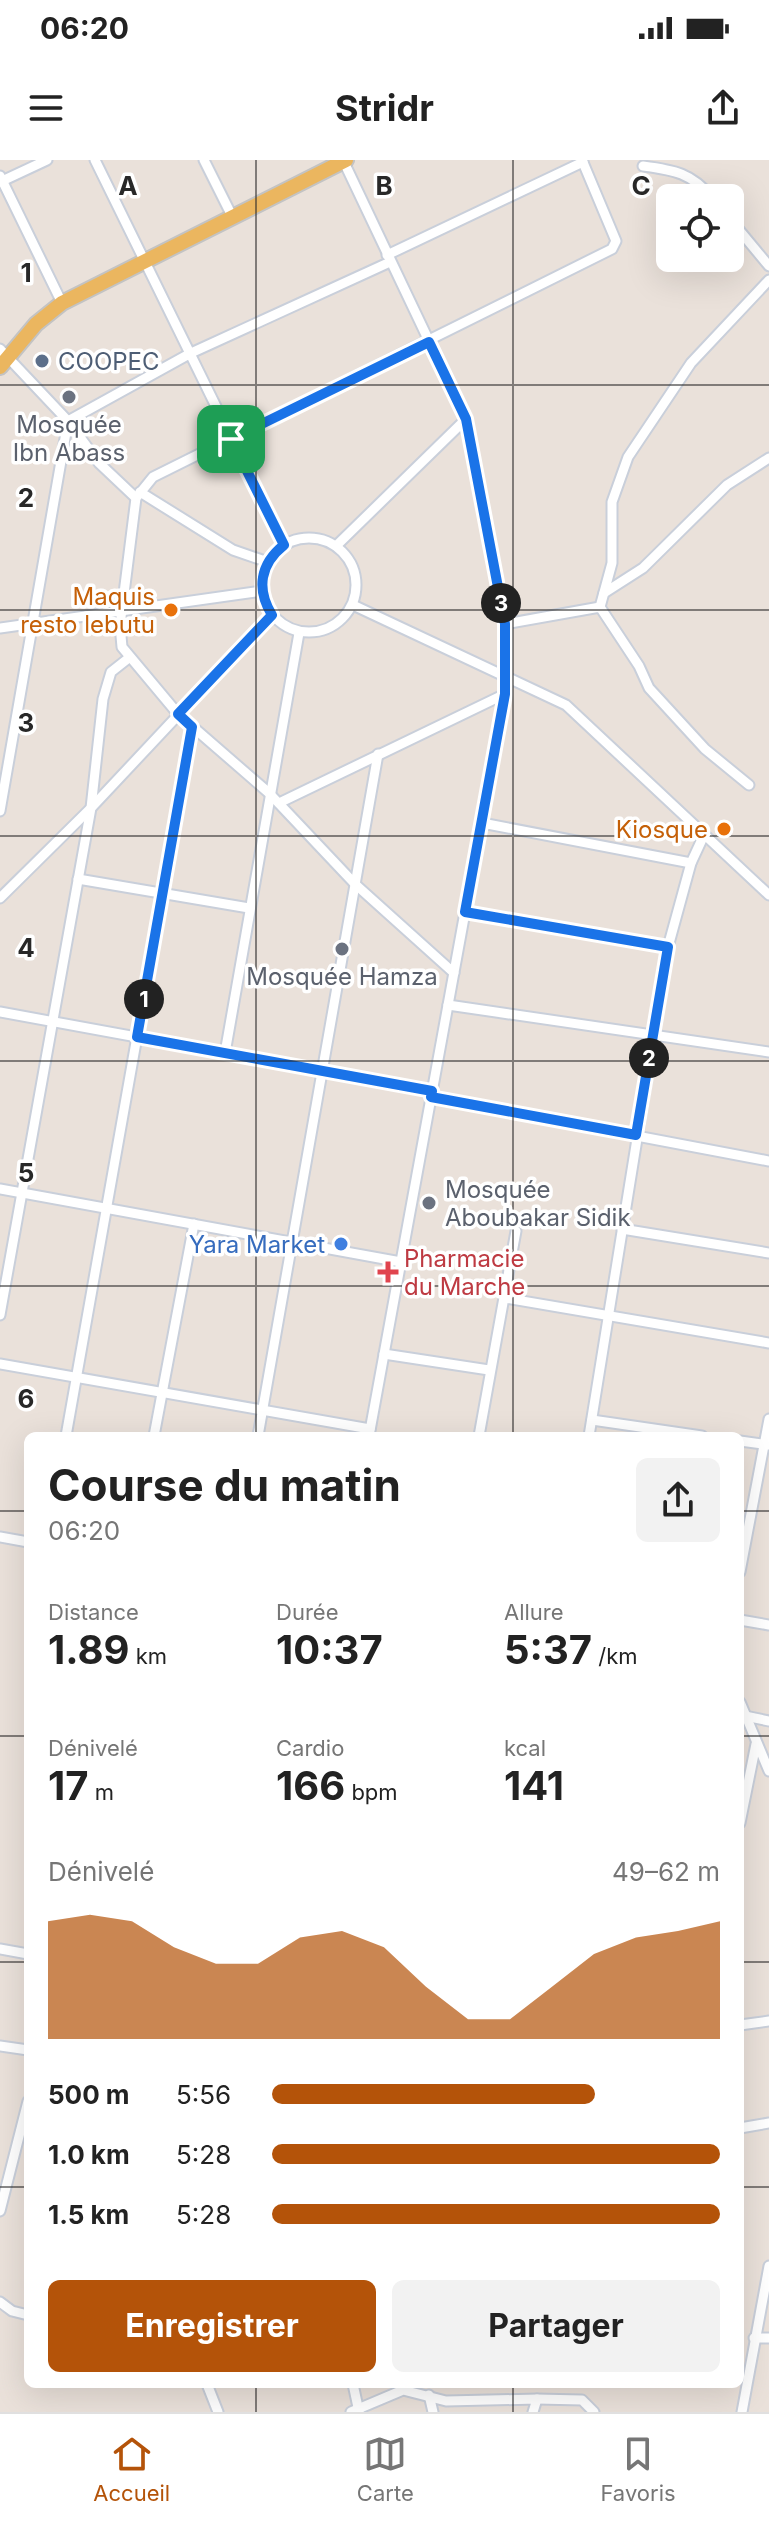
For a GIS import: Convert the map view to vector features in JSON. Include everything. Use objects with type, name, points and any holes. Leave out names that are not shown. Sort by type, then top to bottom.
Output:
[{"type":"main road","points":[[2,357],[62,303],[143,259],[344,160]]},
{"type":"street","points":[[47,160],[1,180],[62,303]]},
{"type":"street","points":[[95,160],[284,545]]},
{"type":"street","points":[[204,160],[232,216]]},
{"type":"street","points":[[0,1364],[263,1409],[370,1432],[505,694],[505,624],[466,419],[344,160]]},
{"type":"street","points":[[68,421],[191,353],[389,259],[582,161],[616,241],[612,249],[153,477],[138,495],[120,636],[130,657],[178,714],[269,793],[355,884],[454,973]]},
{"type":"street","points":[[643,166],[681,171],[699,184]]},
{"type":"street","points":[[744,236],[769,266]]},
{"type":"street","points":[[749,785],[705,749],[649,688],[639,666],[600,607],[612,563],[612,502],[628,457],[691,363],[769,280]]},
{"type":"street","points":[[2,357],[68,421],[99,463],[138,495],[233,550],[268,562]]},
{"type":"street","points":[[336,546],[466,419]]},
{"type":"street","points":[[0,811],[68,421]]},
{"type":"street","points":[[604,593],[643,568],[727,485],[769,458]]},
{"type":"street","points":[[311,538],[336,546],[348,558],[355,572],[357,589],[353,605],[331,628],[299,633],[272,615],[262,591],[268,562],[284,545],[311,538]]},
{"type":"street","points":[[0,628],[262,591]]},
{"type":"street","points":[[353,605],[566,705],[769,895]]},
{"type":"street","points":[[505,624],[600,607]]},
{"type":"street","points":[[0,898],[91,808],[272,615]]},
{"type":"street","points":[[225,1053],[299,633]]},
{"type":"street","points":[[0,1315],[91,808],[103,699],[111,672],[130,657]]},
{"type":"street","points":[[279,803],[505,694]]},
{"type":"street","points":[[67,1432],[192,727]]},
{"type":"street","points":[[259,1432],[378,754]]},
{"type":"street","points":[[482,823],[691,863]]},
{"type":"street","points":[[590,1432],[668,947],[691,863],[704,835]]},
{"type":"street","points":[[78,879],[249,908]]},
{"type":"street","points":[[465,912],[668,947]]},
{"type":"street","points":[[448,1005],[769,1052]]},
{"type":"street","points":[[0,1012],[322,1071],[769,1161]]},
{"type":"street","points":[[0,1189],[401,1262]]},
{"type":"street","points":[[155,1432],[194,1224]]},
{"type":"street","points":[[622,1229],[769,1253]]},
{"type":"street","points":[[481,1432],[489,1370],[516,1231]]},
{"type":"street","points":[[505,1298],[769,1343]]},
{"type":"street","points":[[384,1354],[489,1370]]},
{"type":"street","points":[[744,1551],[769,1419]]},
{"type":"street","points":[[592,1420],[657,1432]]},
{"type":"street","points":[[744,1441],[766,1444]]},
{"type":"street","points":[[0,1537],[24,1541]]},
{"type":"street","points":[[744,1621],[769,1625]]},
{"type":"street","points":[[745,1716],[769,1721]]},
{"type":"street","points":[[745,1716],[769,1771]]},
{"type":"street","points":[[744,1803],[756,1744]]},
{"type":"street","points":[[0,1949],[24,1953]]},
{"type":"street","points":[[744,2024],[769,2021]]},
{"type":"street","points":[[0,2046],[24,2049]]},
{"type":"street","points":[[0,2211],[24,2117]]},
{"type":"street","points":[[744,2127],[769,2123]]},
{"type":"street","points":[[744,2370],[769,2266]]},
{"type":"street","points":[[0,2302],[12,2311],[24,2314]]},
{"type":"street","points":[[754,2338],[769,2338]]},
{"type":"street","points":[[209,2388],[218,2412]]},
{"type":"street","points":[[353,2388],[356,2411],[403,2390],[446,2401],[582,2400],[594,2412]]},
{"type":"street","points":[[742,2412],[743,2388]]},
{"type":"street","points":[[429,2395],[433,2412]]},
{"type":"street","points":[[533,2412],[537,2399]]},
{"type":"place","name":"COOPEC","points":[[42,361]]},
{"type":"place","name":"Mosquée Ibn Abass","points":[[69,397]]},
{"type":"place","name":"Maquis resto lebutu","points":[[171,610]]},
{"type":"place","name":"Kiosque","points":[[724,829]]},
{"type":"place","name":"Mosquée Hamza","points":[[342,949]]},
{"type":"place","name":"Mosquée Aboubakar Sidik","points":[[429,1203]]},
{"type":"place","name":"Yara Market","points":[[341,1244]]},
{"type":"place","name":"Pharmacie du Marche","points":[[388,1272]]},
{"type":"route","points":[[429,342],[466,419],[505,624],[505,694],[465,912],[668,947],[636,1135],[431,1097],[432,1091],[137,1037],[192,727],[178,714],[272,615],[265,604],[262,576],[275,552],[284,545],[231,439],[429,342]]}]
